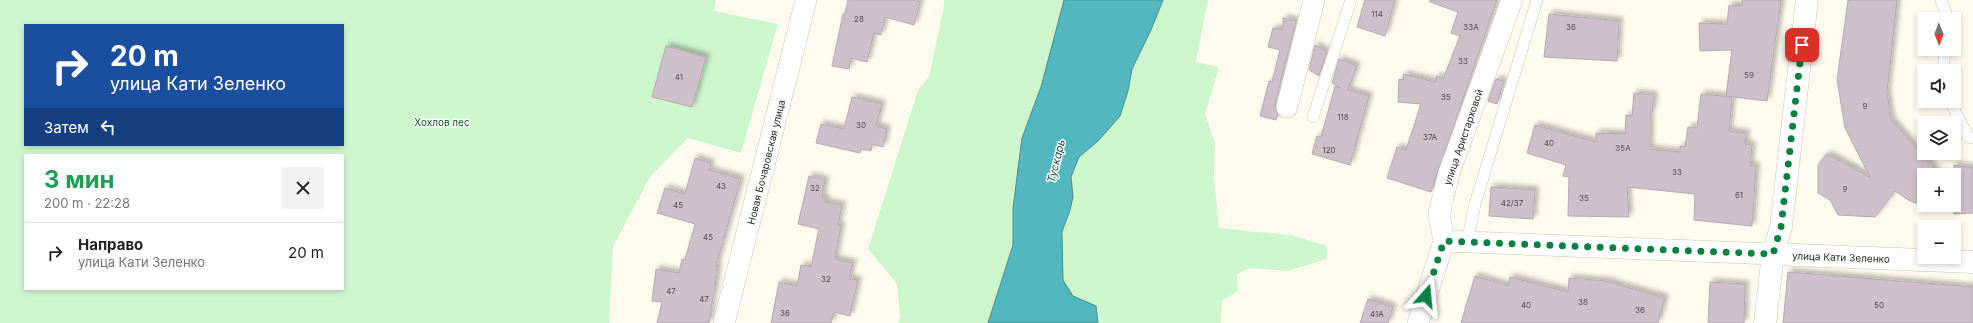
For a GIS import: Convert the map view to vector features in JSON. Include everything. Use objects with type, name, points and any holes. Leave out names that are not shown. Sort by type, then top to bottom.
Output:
[{"type":"street","name":"Новая Бочаровская улица","points":[[724,323],[806,0]]},
{"type":"street","points":[[1286,107],[1314,0]]},
{"type":"street","name":"улица Аристарховой","points":[[1418,323],[1444,241],[1439,214],[1449,173],[1512,0]]},
{"type":"street","points":[[1765,323],[1773,254],[1781,227],[1807,0]]},
{"type":"street","name":"улица Кати Зеленко","points":[[1444,241],[1973,262]]},
{"type":"lane","points":[[1313,117],[1351,0]]},
{"type":"lane","points":[[1467,242],[1475,204],[1537,0]]},
{"type":"lane","points":[[1941,0],[1945,12]]},
{"type":"lane","points":[[1953,108],[1968,138],[1973,138]]},
{"type":"green space","name":"Хохлов лес","points":[[0,0],[716,0],[714,11],[778,24],[741,153],[688,138],[650,177],[613,247],[609,323],[0,323]]},
{"type":"green space","points":[[944,0],[1064,0],[1041,87],[1022,138],[1013,208],[1013,245],[988,323],[898,323],[900,317],[897,284],[868,249],[918,90],[929,77]]},
{"type":"green space","points":[[1163,0],[1208,0],[1196,62],[1219,67],[1205,114],[1215,143],[1214,178],[1219,228],[1291,235],[1327,246],[1327,259],[1288,271],[1250,268],[1237,274],[1238,291],[1222,301],[1221,323],[1098,323],[1096,306],[1073,296],[1063,280],[1062,232],[1073,197],[1071,177],[1078,157],[1098,141],[1128,91],[1132,69],[1151,30]]},
{"type":"water","name":"Тускарь","points":[[1064,0],[1163,0],[1151,30],[1132,69],[1128,91],[1120,116],[1098,141],[1079,157],[1071,177],[1073,197],[1062,232],[1063,280],[1073,296],[1096,306],[1098,323],[988,323],[1013,245],[1013,208],[1022,138],[1041,87]]},
{"type":"building","points":[[848,0],[912,0],[920,2],[914,25],[885,17],[881,35],[874,33],[867,62],[851,58],[849,69],[832,66],[843,14],[845,14]]},
{"type":"building","points":[[1365,0],[1395,0],[1385,36],[1357,27]]},
{"type":"building","points":[[1430,0],[1497,0],[1431,192],[1387,178],[1397,147],[1406,150],[1421,104],[1398,102],[1399,79],[1403,80],[1404,74],[1435,82],[1437,76],[1443,79],[1460,36],[1451,33],[1458,12],[1430,2]]},
{"type":"building","points":[[1742,0],[1781,0],[1767,101],[1726,96],[1732,50],[1700,51],[1699,23],[1727,24],[1729,5],[1742,6]]},
{"type":"building","points":[[1848,0],[1897,0],[1887,92],[1891,120],[1917,149],[1917,160],[1927,160],[1934,168],[1917,168],[1917,204],[1910,201],[1895,191],[1875,217],[1838,215],[1830,200],[1818,193],[1818,165],[1827,154],[1870,177],[1845,128],[1837,80]]},
{"type":"building","points":[[1549,14],[1619,21],[1617,61],[1544,57]]},
{"type":"building","points":[[1283,18],[1296,21],[1275,104],[1278,114],[1276,120],[1260,116],[1269,81],[1272,82],[1280,50],[1268,47],[1273,28],[1283,30]]},
{"type":"building","points":[[1315,45],[1327,52],[1319,76],[1309,70]]},
{"type":"building","points":[[666,46],[706,57],[692,107],[652,97]]},
{"type":"building","points":[[1339,59],[1357,66],[1348,90],[1369,96],[1350,165],[1312,154],[1317,136],[1321,137],[1335,86],[1340,88],[1332,83]]},
{"type":"building","points":[[1496,79],[1504,81],[1497,104],[1488,101]]},
{"type":"building","points":[[1634,93],[1654,95],[1652,112],[1650,112],[1650,149],[1680,152],[1680,146],[1685,147],[1688,127],[1697,128],[1701,94],[1732,97],[1729,131],[1746,133],[1745,144],[1752,145],[1750,166],[1756,166],[1752,226],[1694,220],[1695,194],[1627,187],[1629,217],[1568,216],[1569,177],[1563,176],[1566,165],[1527,153],[1535,125],[1596,142],[1596,133],[1625,134],[1626,115],[1632,116]]},
{"type":"building","points":[[852,97],[882,104],[876,126],[887,129],[883,147],[872,144],[871,151],[861,149],[860,153],[816,143],[821,124],[844,129]]},
{"type":"building","points":[[695,158],[711,163],[709,170],[741,179],[716,266],[718,266],[709,323],[657,323],[662,302],[652,301],[656,269],[679,273],[682,259],[685,260],[695,224],[657,213],[665,188],[685,194]]},
{"type":"building","points":[[1954,165],[1973,168],[1973,213],[1954,214],[1954,212],[1961,212],[1961,168],[1954,168]]},
{"type":"building","points":[[809,176],[825,180],[822,197],[826,198],[825,202],[842,205],[838,225],[841,226],[835,259],[853,263],[849,279],[858,280],[850,316],[834,312],[831,323],[771,323],[779,282],[797,286],[801,265],[811,267],[819,229],[798,224]]},
{"type":"building","points":[[1491,187],[1535,190],[1533,219],[1489,216]]},
{"type":"building","points":[[1788,272],[1973,287],[1973,323],[1783,323]]},
{"type":"building","points":[[1475,276],[1508,286],[1510,277],[1568,292],[1569,278],[1606,281],[1665,298],[1658,323],[1461,323]]},
{"type":"building","points":[[1710,282],[1745,284],[1744,323],[1708,323]]},
{"type":"building","points":[[1368,299],[1393,307],[1388,323],[1360,323]]},
{"type":"route","points":[[1426,296],[1444,241],[1773,254],[1781,227],[1802,45]]}]
